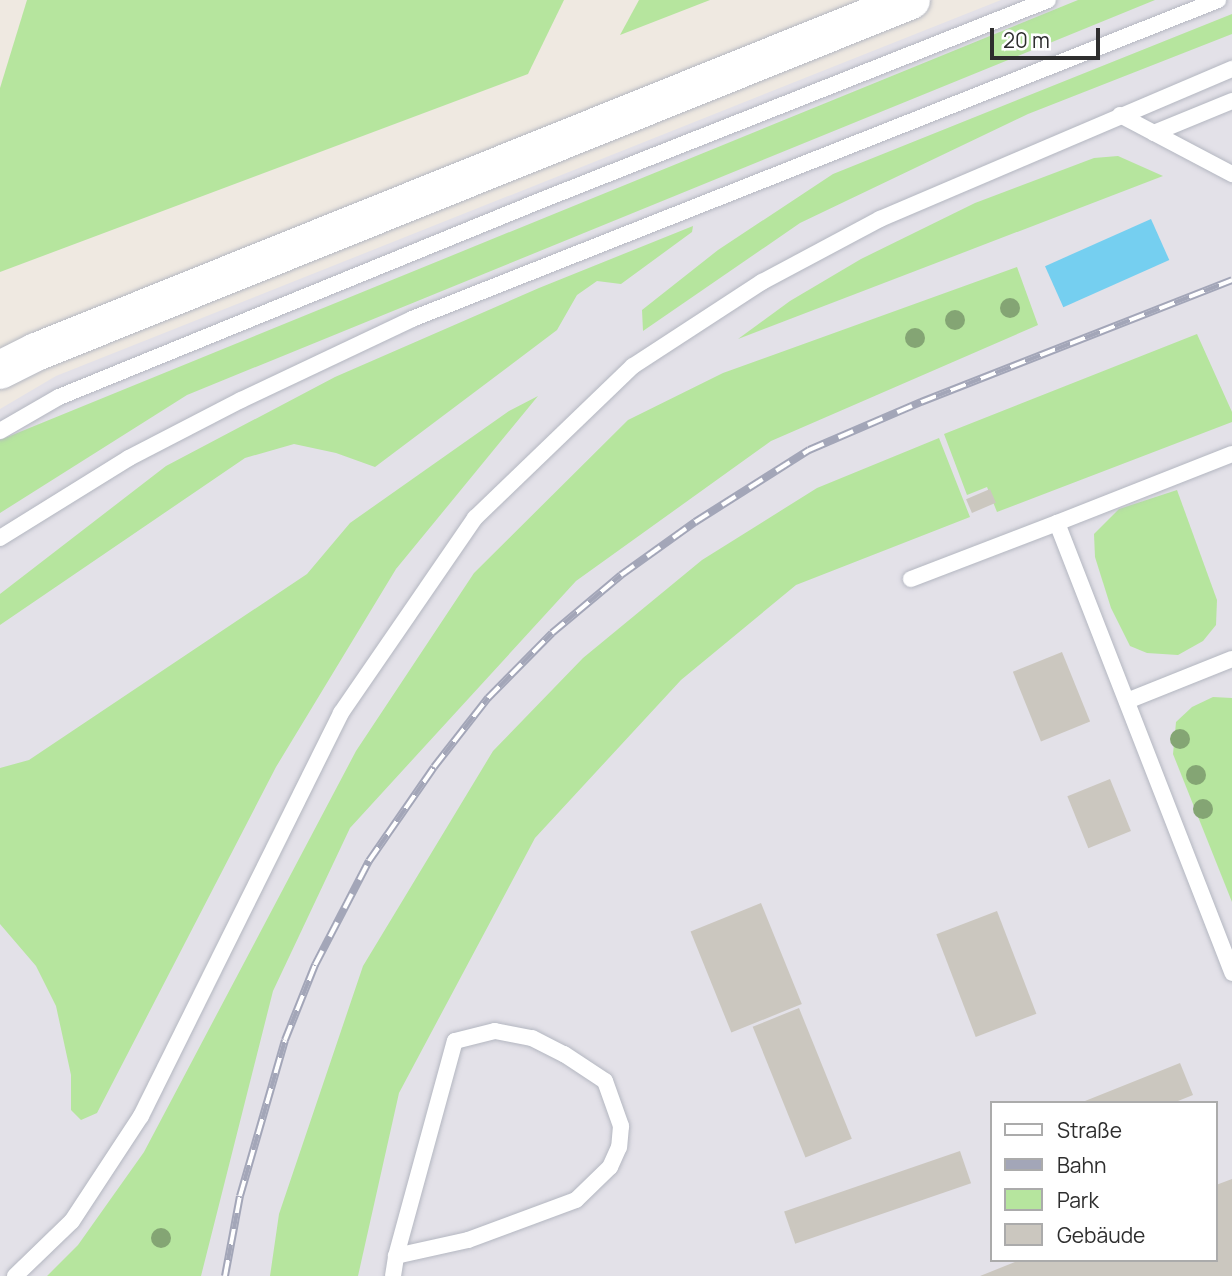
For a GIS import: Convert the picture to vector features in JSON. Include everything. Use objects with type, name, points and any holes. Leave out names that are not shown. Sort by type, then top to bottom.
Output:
[{"type":"street","points":[[0,370],[36,352],[911,0]]},
{"type":"lane","points":[[0,431],[59,397],[542,200],[1048,0]]},
{"type":"lane","points":[[0,538],[129,458],[241,400],[412,319],[1218,0]]},
{"type":"lane","points":[[15,1276],[72,1221],[141,1116],[341,713],[475,518],[633,366],[762,282],[880,219],[1232,69]]},
{"type":"lane","points":[[1154,132],[1232,100]]},
{"type":"lane","points":[[1121,115],[1232,174]]},
{"type":"lane","points":[[911,579],[1232,454]]},
{"type":"lane","points":[[1057,523],[1232,973]]},
{"type":"lane","points":[[1127,701],[1232,659]]},
{"type":"lane","points":[[393,1276],[396,1256],[455,1041],[495,1031],[532,1038],[564,1054],[605,1081],[621,1126],[618,1147],[610,1167],[576,1200],[468,1240],[396,1256]]},
{"type":"shaded area","points":[[1001,0],[1232,0],[1232,1276],[0,1276],[0,409],[56,376]]},
{"type":"green space","points":[[27,0],[564,0],[528,74],[0,272],[0,88]]},
{"type":"green space","points":[[639,0],[710,0],[620,35]]},
{"type":"green space","points":[[1078,0],[1155,0],[187,395],[0,513],[0,440]]},
{"type":"green space","points":[[1232,14],[1232,34],[1028,114],[800,223],[643,331],[642,310],[718,250],[833,174]]},
{"type":"green space","points":[[1118,156],[1163,176],[738,339],[790,301],[861,259],[975,203],[1094,158]]},
{"type":"green space","points":[[693,226],[692,232],[621,284],[597,281],[577,295],[557,330],[375,467],[336,453],[294,444],[245,458],[0,625],[0,594],[166,466],[335,377],[539,288]]},
{"type":"green space","points":[[1017,267],[1038,325],[771,441],[576,581],[350,828],[273,991],[201,1276],[47,1276],[78,1245],[144,1152],[356,751],[474,573],[628,420],[723,373]]},
{"type":"green space","points":[[1197,334],[1232,412],[1232,422],[997,512],[987,487],[967,495],[944,434]]},
{"type":"green space","points":[[538,396],[396,569],[276,767],[97,1113],[81,1120],[71,1110],[71,1075],[56,1006],[36,966],[0,924],[0,768],[29,760],[307,574],[350,523],[509,411]]},
{"type":"green space","points":[[939,438],[970,517],[796,585],[681,680],[535,838],[399,1093],[358,1276],[270,1276],[279,1214],[363,966],[493,751],[583,658],[702,560],[817,488]]},
{"type":"green space","points":[[1177,490],[1217,600],[1216,625],[1203,641],[1178,655],[1147,653],[1130,646],[1111,608],[1095,557],[1094,534],[1119,509]]},
{"type":"green space","points":[[1213,697],[1232,698],[1232,902],[1173,754],[1176,722],[1192,707]]},
{"type":"water","points":[[1151,219],[1169,260],[1063,307],[1045,266]]},
{"type":"building","points":[[990,489],[996,503],[972,513],[966,499]]},
{"type":"building","points":[[1062,652],[1090,722],[1041,741],[1013,672]]},
{"type":"building","points":[[1110,779],[1131,831],[1088,848],[1067,796]]},
{"type":"building","points":[[761,903],[802,1004],[731,1033],[691,931]]},
{"type":"building","points":[[997,911],[1036,1014],[976,1037],[936,934]]},
{"type":"building","points":[[799,1008],[852,1139],[805,1157],[753,1027]]},
{"type":"building","points":[[1180,1063],[1193,1095],[1178,1101],[1085,1101]]},
{"type":"building","points":[[960,1151],[971,1183],[795,1244],[784,1212]]},
{"type":"building","points":[[1232,1179],[1232,1276],[980,1276],[1015,1262],[1218,1262],[1218,1184]]},
{"type":"railway","points":[[225,1276],[240,1196],[285,1040],[315,965],[369,861],[434,767],[488,698],[552,633],[621,575],[695,522],[809,450],[921,402],[1232,280]]}]
